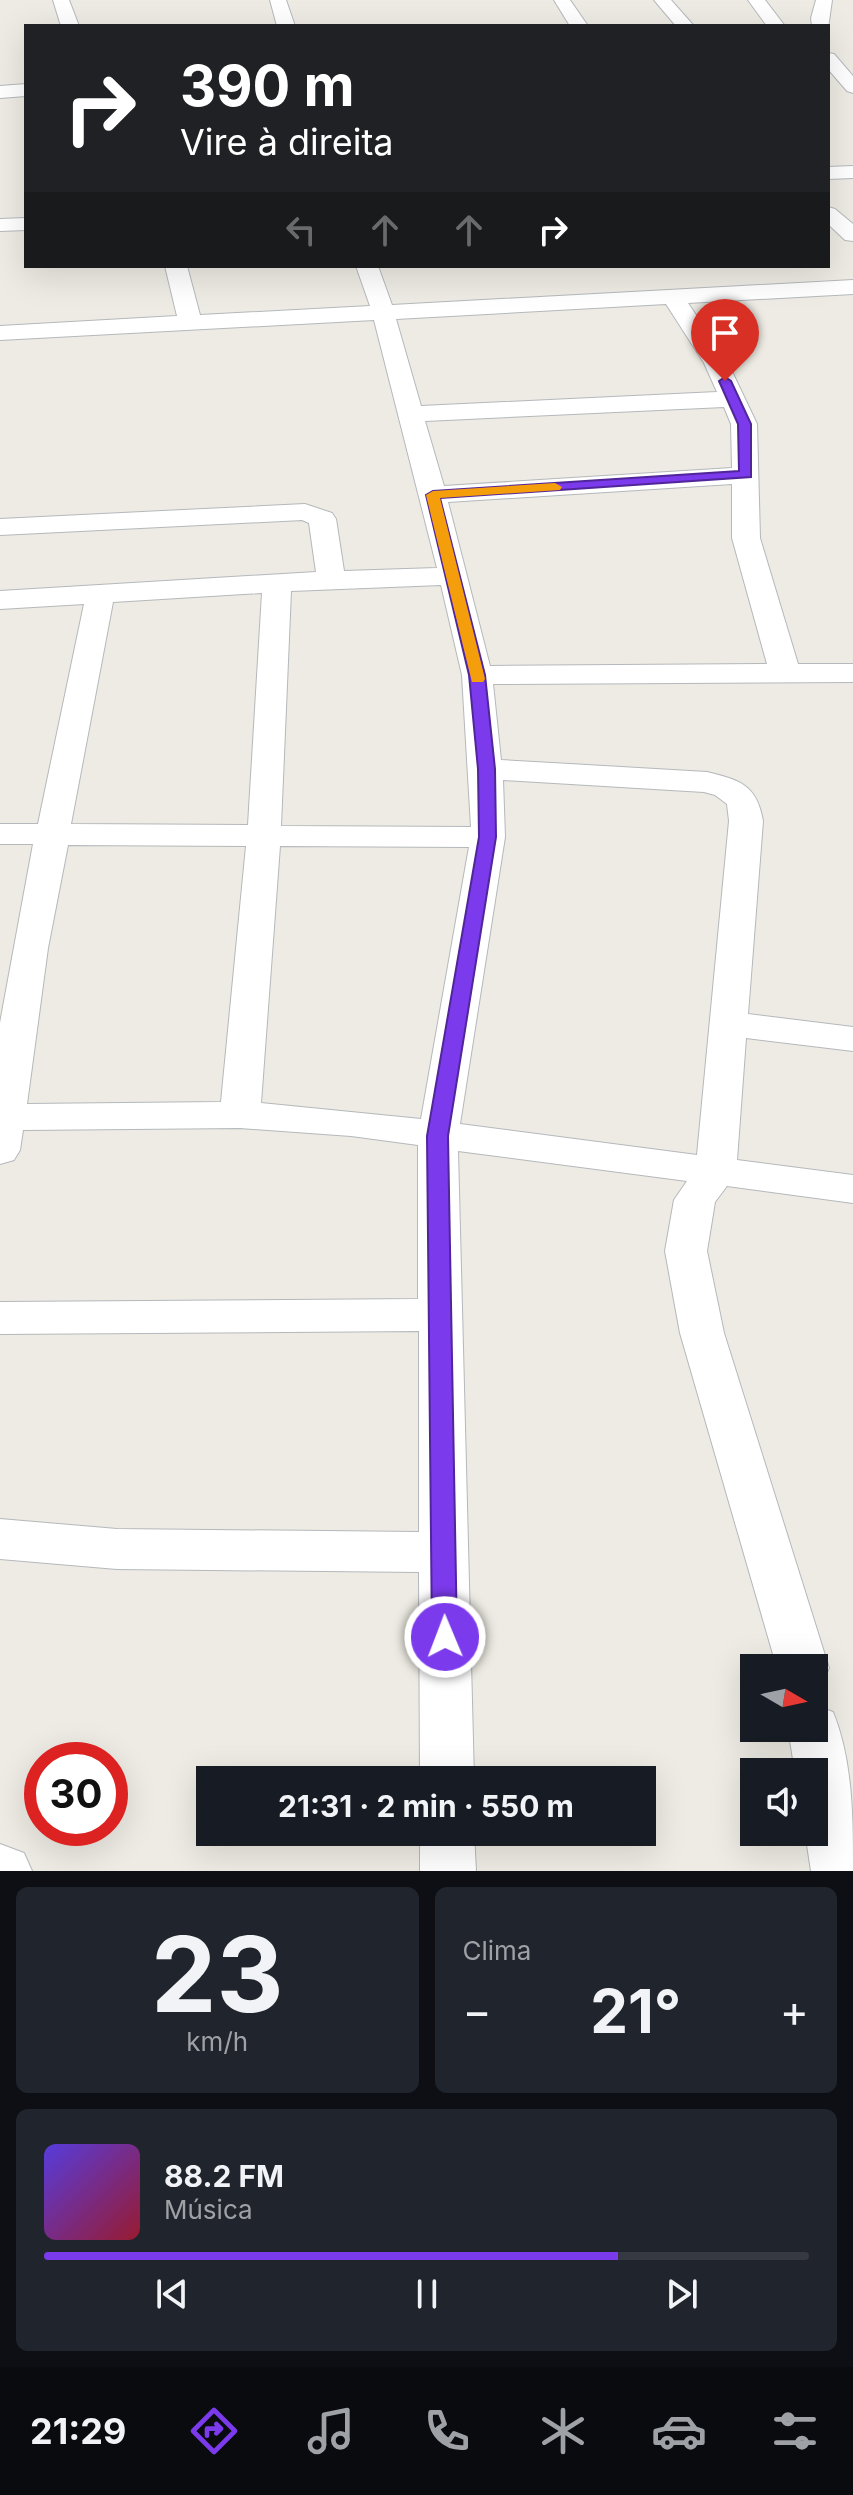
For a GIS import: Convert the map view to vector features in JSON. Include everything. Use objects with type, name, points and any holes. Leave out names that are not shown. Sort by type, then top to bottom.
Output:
[{"type":"street","points":[[61,0],[69,24]]},
{"type":"street","points":[[278,0],[285,24]]},
{"type":"street","points":[[562,0],[578,24]]},
{"type":"street","points":[[662,0],[683,24]]},
{"type":"street","points":[[756,0],[774,24]]},
{"type":"street","points":[[820,24],[824,0]]},
{"type":"street","points":[[830,60],[853,87]]},
{"type":"street","points":[[0,92],[24,90]]},
{"type":"street","points":[[830,173],[853,172]]},
{"type":"street","points":[[830,215],[853,235]]},
{"type":"street","points":[[0,225],[24,224]]},
{"type":"street","points":[[176,268],[190,323]]},
{"type":"street","points":[[368,268],[383,312],[433,495],[477,675],[486,769],[488,837],[438,1136],[447,1766]]},
{"type":"street","points":[[746,268],[763,291]]},
{"type":"street","points":[[0,333],[853,287]]},
{"type":"street","points":[[672,295],[716,363],[744,424],[746,538],[785,673]]},
{"type":"street","points":[[411,414],[734,399]]},
{"type":"street","points":[[433,495],[746,475]]},
{"type":"street","points":[[0,527],[305,512],[322,519],[331,580]]},
{"type":"street","points":[[0,600],[331,580],[453,576]]},
{"type":"street","points":[[240,1115],[264,835],[277,583]]},
{"type":"street","points":[[100,594],[30,948],[2,1128],[240,1115],[351,1123],[853,1189]]},
{"type":"street","points":[[477,675],[853,673]]},
{"type":"street","points":[[486,769],[707,782],[727,788],[743,801],[746,821],[716,1171],[695,1200],[686,1251],[702,1333],[799,1654]]},
{"type":"street","points":[[0,834],[488,837]]},
{"type":"street","points":[[731,1024],[853,1039]]},
{"type":"street","points":[[0,1318],[440,1315]]},
{"type":"street","points":[[0,1539],[117,1549],[443,1552]]},
{"type":"street","points":[[816,1742],[839,1871]]},
{"type":"street","points":[[447,1846],[448,1871]]},
{"type":"slow traffic","points":[[478,679],[433,495],[555,487]]},
{"type":"route","points":[[445,1637],[438,1136],[488,837],[486,769],[477,675],[433,495],[746,475],[744,424],[725,381]]}]
